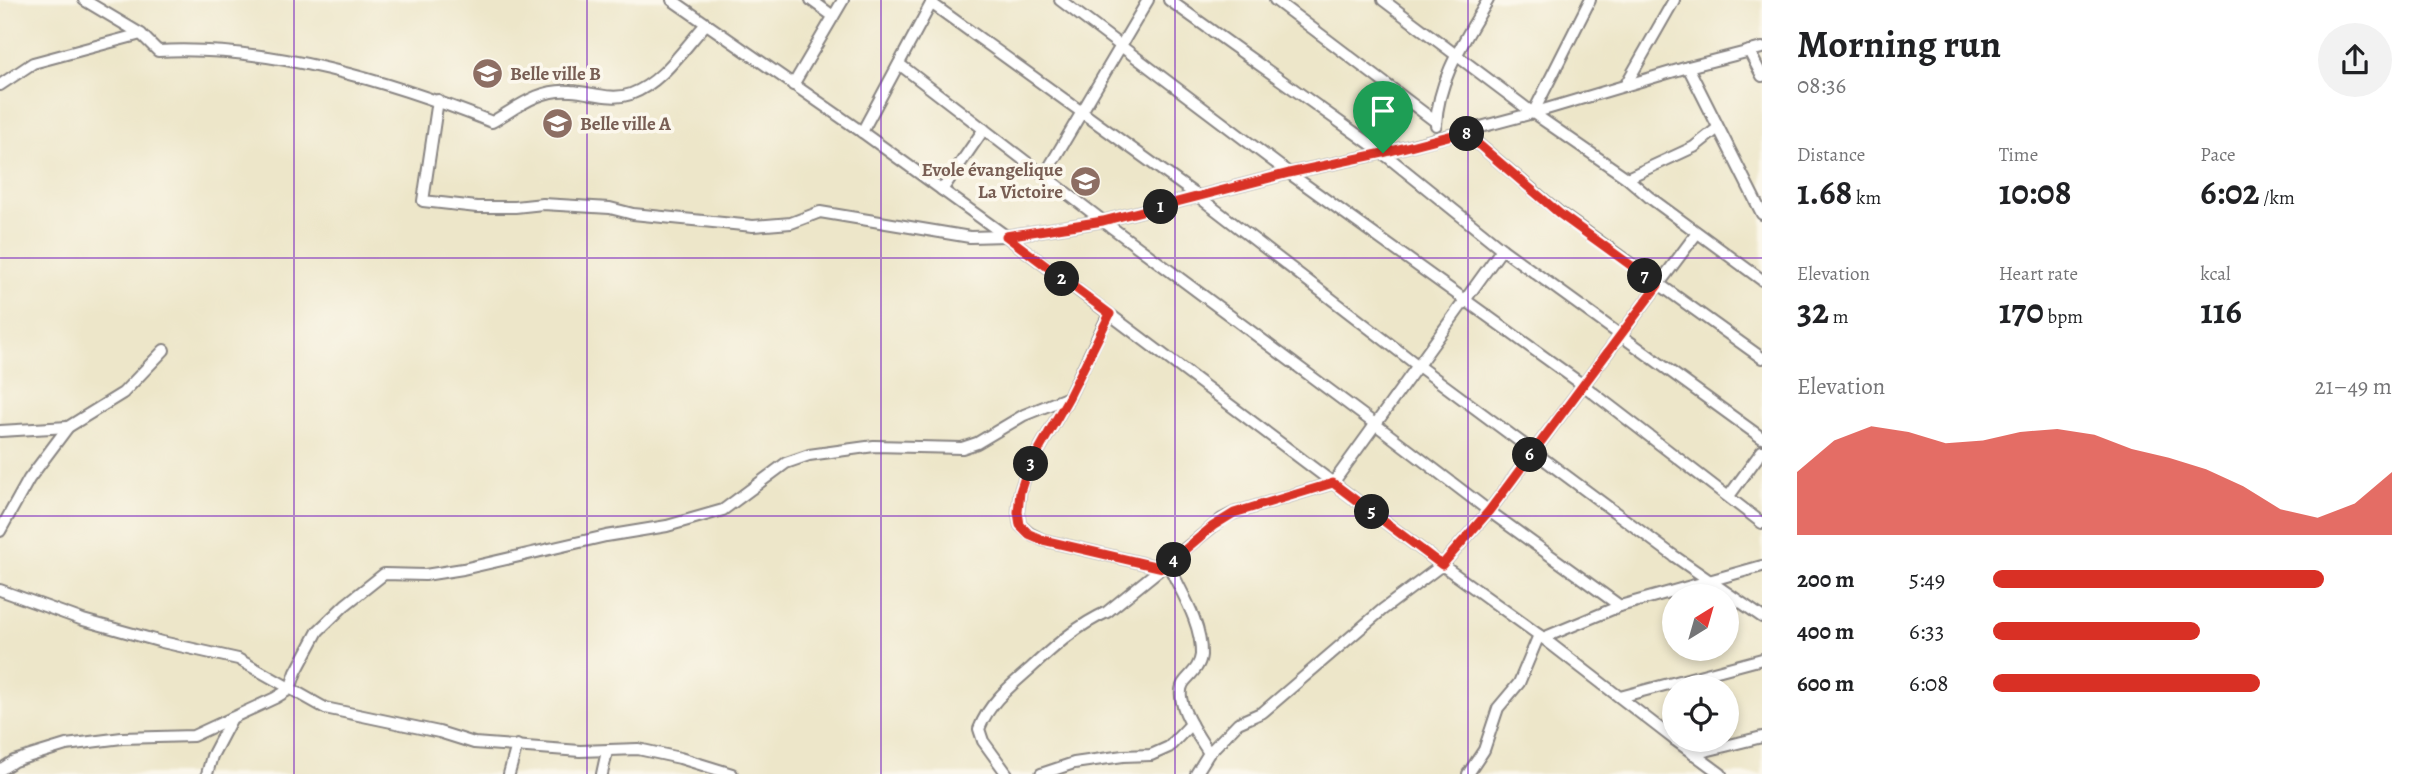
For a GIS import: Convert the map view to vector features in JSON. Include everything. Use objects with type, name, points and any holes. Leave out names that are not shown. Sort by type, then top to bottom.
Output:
[{"type":"street","points":[[84,0],[141,34],[158,51],[198,49],[311,65],[397,86],[492,122],[516,106],[550,91],[571,90],[616,97],[630,95],[650,84],[706,24]]},
{"type":"street","points":[[672,0],[1006,236],[1662,730]]},
{"type":"street","points":[[811,0],[833,16]]},
{"type":"street","points":[[793,85],[843,0]]},
{"type":"street","points":[[1060,0],[1289,173],[1583,385],[1762,523]]},
{"type":"street","points":[[1044,176],[1148,0]]},
{"type":"street","points":[[1169,0],[1383,153],[1502,249],[1762,438]]},
{"type":"street","points":[[1275,0],[1436,122]]},
{"type":"street","points":[[1383,0],[1762,280]]},
{"type":"street","points":[[1398,11],[1406,0]]},
{"type":"street","points":[[1437,138],[1436,122],[1442,86],[1456,55],[1488,0]]},
{"type":"street","points":[[1533,113],[1590,0]]},
{"type":"street","points":[[1625,86],[1674,0]]},
{"type":"street","points":[[862,132],[932,1],[1081,113],[1199,197],[1533,452],[1762,617]]},
{"type":"street","points":[[0,85],[33,63],[141,34]]},
{"type":"street","points":[[438,100],[423,201],[477,207],[543,204],[610,208],[633,214],[752,226],[791,223],[820,212],[970,236],[1006,236],[1103,221],[1289,173],[1383,153],[1533,113],[1688,66],[1762,48]]},
{"type":"street","points":[[1749,51],[1762,76]]},
{"type":"street","points":[[899,64],[1103,221],[1620,606]]},
{"type":"street","points":[[1688,66],[1762,214]]},
{"type":"street","points":[[1627,178],[1694,147],[1718,128]]},
{"type":"street","points":[[942,190],[984,130]]},
{"type":"street","points":[[1464,132],[1560,214],[1762,358]]},
{"type":"street","points":[[1196,774],[1209,753],[1238,723],[1263,712],[1382,610],[1442,565],[1489,511],[1697,233]]},
{"type":"street","points":[[1007,774],[983,741],[979,730],[995,701],[1070,633],[1107,611],[1213,526],[1234,513],[1333,483],[1502,249]]},
{"type":"street","points":[[1110,314],[1069,397],[1027,471],[1020,492],[1020,525],[1029,534],[1043,540],[1166,566]]},
{"type":"street","points":[[0,531],[29,479],[68,427],[123,393],[164,350]]},
{"type":"street","points":[[0,770],[13,761],[66,745],[103,739],[193,736],[290,689],[318,631],[331,616],[384,574],[425,575],[463,569],[606,536],[667,526],[723,510],[786,463],[809,455],[874,446],[962,448],[977,443],[1024,415],[1069,397]]},
{"type":"street","points":[[0,431],[68,427]]},
{"type":"street","points":[[1729,496],[1762,451]]},
{"type":"street","points":[[1166,566],[1200,635],[1201,657],[1198,666],[1179,691],[1191,724],[1209,753]]},
{"type":"street","points":[[1468,774],[1484,750],[1498,708],[1519,683],[1541,637],[1620,606],[1762,566]]},
{"type":"street","points":[[0,590],[83,620],[238,659],[325,708],[439,732],[474,743],[607,751],[638,748],[732,774]]},
{"type":"street","points":[[1620,696],[1762,659]]},
{"type":"street","points":[[206,774],[212,756],[232,718]]},
{"type":"street","points":[[1041,774],[1074,763],[1151,755],[1169,747],[1191,724]]},
{"type":"street","points":[[1693,754],[1762,737]]},
{"type":"street","points":[[509,774],[517,745]]},
{"type":"street","points":[[602,774],[607,751]]},
{"type":"street","points":[[1690,752],[1721,774]]},
{"type":"place","name":"Belle ville B","points":[[487,74]]},
{"type":"place","name":"Belle ville A","points":[[557,124]]},
{"type":"place","name":"Evole évangelique La Victoire","points":[[1086,181]]},
{"type":"route","points":[[1464,132],[1560,214],[1658,285],[1489,511],[1442,565],[1333,483],[1222,519],[1163,568],[1060,545],[1029,534],[1020,525],[1018,512],[1020,492],[1027,471],[1069,397],[1110,314],[1006,236],[1103,221],[1289,173],[1383,153],[1464,132]]}]
